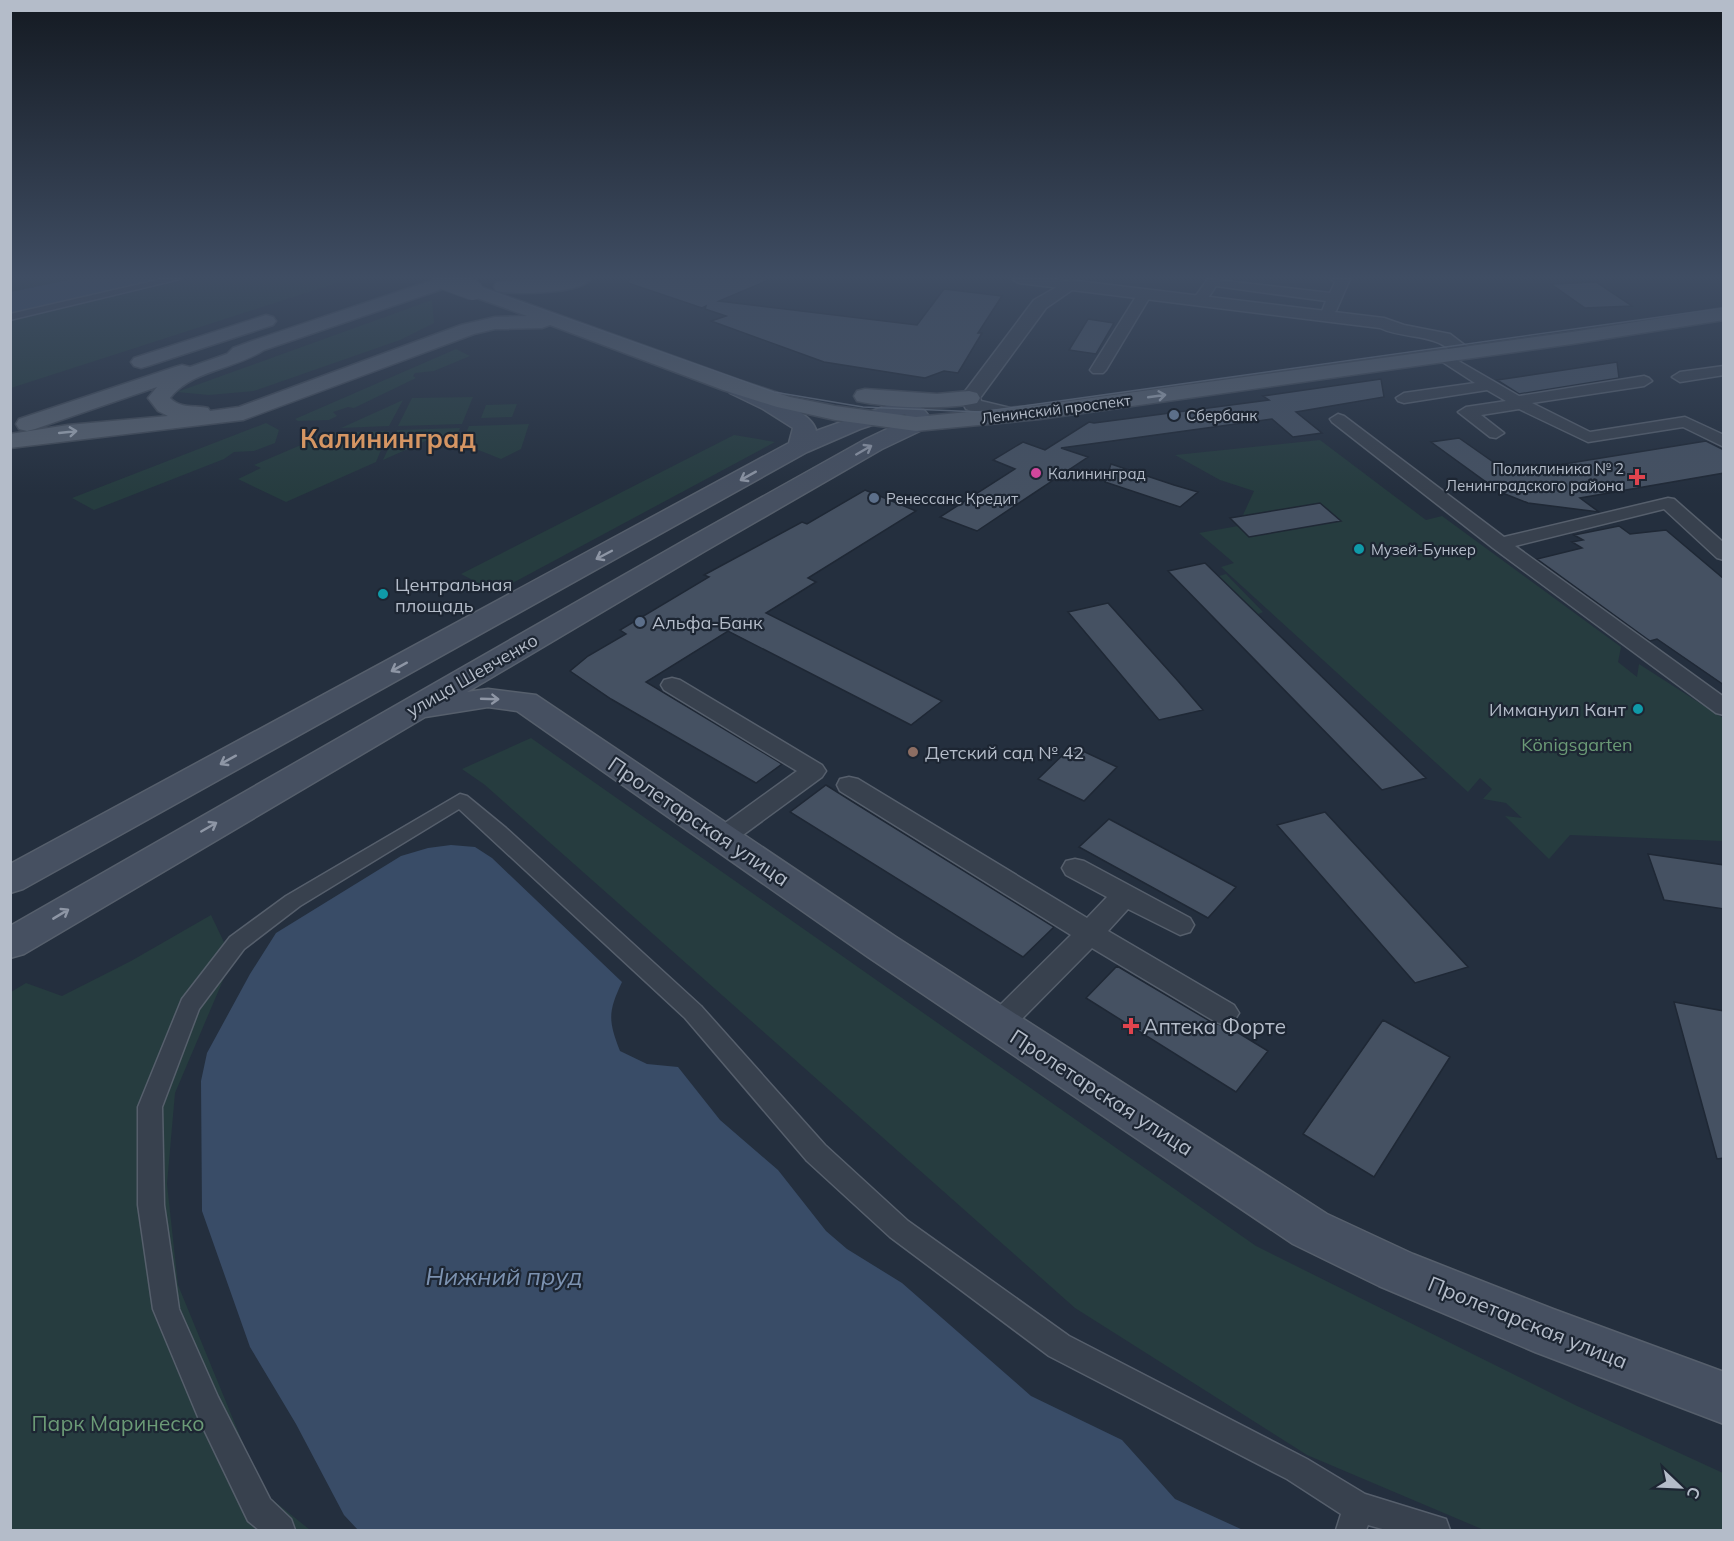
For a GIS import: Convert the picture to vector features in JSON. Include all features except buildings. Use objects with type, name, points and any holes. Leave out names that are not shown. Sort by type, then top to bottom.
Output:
[{"type":"main road","points":[[122,368],[174,351]]},
{"type":"main road","points":[[10,430],[84,394],[238,351]]},
{"type":"main road","points":[[252,351],[176,382],[163,391],[159,398],[162,404],[179,412],[196,413],[240,408],[392,351]]},
{"type":"main road","points":[[10,441],[43,435],[212,419],[243,413],[409,351]]},
{"type":"main road","points":[[641,351],[731,385],[810,408],[870,418]]},
{"type":"main road","points":[[688,351],[778,379]]},
{"type":"main road","name":"Ленинский проспект","points":[[1191,371],[1402,351]]},
{"type":"main road","name":"Ленинский проспект","points":[[824,390],[904,410],[1013,404],[1413,351]]},
{"type":"main road","name":"Ленинский проспект","points":[[1458,351],[1466,353],[1480,351]]},
{"type":"main road","points":[[731,385],[771,404],[803,424],[805,429],[800,447]]},
{"type":"main road","name":"Ленинский проспект","points":[[937,401],[970,398],[1013,404]]},
{"type":"main road","name":"улица Шевченко","points":[[10,880],[656,528],[800,447],[870,418],[937,401]]},
{"type":"main road","name":"улица Шевченко","points":[[10,944],[412,709],[874,444],[904,410]]},
{"type":"main road","points":[[656,528],[696,546]]},
{"type":"main road","points":[[525,645],[518,661],[517,681],[525,702]]},
{"type":"main road","name":"Пролетарская улица","points":[[412,709],[488,698],[525,702],[998,1025],[1310,1229],[1416,1278],[1553,1334],[1724,1398]]},
{"type":"main road","points":[[116,821],[158,856]]},
{"type":"street","points":[[970,398],[1005,351]]},
{"type":"street","points":[[1099,378],[1114,351]]},
{"type":"street","points":[[1448,351],[1490,385],[1518,402],[1588,437],[1685,422],[1724,442]]},
{"type":"street","points":[[1680,377],[1724,370]]},
{"type":"street","points":[[1496,433],[1466,412],[1644,381]]},
{"type":"street","points":[[1404,398],[1490,385]]},
{"type":"street","points":[[1338,419],[1500,544],[1724,708]]},
{"type":"street","points":[[1500,544],[1668,503],[1724,554]]},
{"type":"street","points":[[672,685],[814,771],[723,837]]},
{"type":"street","points":[[849,785],[1224,1013]]},
{"type":"street","points":[[280,1530],[259,1510],[208,1407],[166,1309],[151,1205],[150,1107],[190,1005],[237,943],[293,901],[460,800],[499,833],[693,1012],[816,1153],[899,1229],[1059,1346],[1297,1469],[1355,1519],[1435,1530]]},
{"type":"street","points":[[1075,868],[1180,925]]},
{"type":"street","points":[[998,1025],[1125,895]]},
{"type":"green space","points":[[10,351],[126,351],[11,388]]},
{"type":"green space","points":[[291,351],[369,351],[254,391],[209,395],[177,392]]},
{"type":"green space","points":[[452,351],[460,351],[470,356],[434,371],[415,373],[413,376],[416,378],[354,408],[348,407],[333,412],[337,416],[329,420],[298,421],[295,419]]},
{"type":"green space","points":[[473,397],[462,424],[398,426],[412,398]]},
{"type":"green space","points":[[403,400],[389,426],[341,428]]},
{"type":"green space","points":[[517,404],[512,417],[481,418],[486,405]]},
{"type":"green space","points":[[266,423],[279,430],[275,443],[254,451],[234,452],[224,459],[94,510],[72,498]]},
{"type":"green space","points":[[529,424],[521,449],[501,459],[461,443],[469,426]]},
{"type":"green space","points":[[460,428],[455,440],[439,435],[383,460],[397,430]]},
{"type":"green space","points":[[389,431],[376,462],[286,502],[238,479],[261,468],[254,465],[329,433]]},
{"type":"green space","points":[[734,435],[775,442],[496,592],[461,574]]},
{"type":"green space","name":"Königsgarten","points":[[1320,440],[1426,520],[1442,516],[1621,647],[1618,662],[1637,677],[1639,664],[1723,718],[1723,841],[1570,835],[1549,859],[1505,816],[1522,818],[1506,803],[1483,799],[1492,789],[1480,778],[1468,792],[1221,567],[1234,563],[1199,533],[1238,526],[1254,491],[1220,480],[1175,455]]},
{"type":"green space","points":[[1226,574],[1263,612],[1247,619],[1205,580]]},
{"type":"green space","points":[[531,738],[1256,1246],[1575,1405],[1723,1473],[1723,1530],[1484,1530],[1307,1455],[1075,1308],[485,785],[462,769]]},
{"type":"green space","name":"Парк Маринеско","points":[[211,915],[232,959],[175,1093],[167,1184],[178,1285],[263,1492],[310,1530],[11,1530],[11,992],[26,983],[62,996],[131,961]]},
{"type":"water","name":"Нижний пруд","points":[[451,845],[475,847],[492,858],[622,982],[611,1016],[620,1051],[647,1064],[678,1067],[720,1120],[778,1170],[826,1231],[847,1249],[902,1283],[1031,1396],[1122,1440],[1175,1499],[1243,1530],[358,1530],[344,1515],[296,1424],[250,1347],[202,1211],[201,1081],[207,1053],[250,974],[276,933],[401,856],[428,848]]},
{"type":"tram line","points":[[659,351],[774,392],[863,407],[981,412],[1417,351]]},
{"type":"place","name":"Сбербанк","points":[[1174,415]]},
{"type":"place","name":"Калининград","points":[[1036,473]]},
{"type":"place","name":"Поликлиника № 2 Ленинградского района","points":[[1637,477]]},
{"type":"place","name":"Ренессанс Кредит","points":[[874,498]]},
{"type":"place","name":"Музей-Бункер","points":[[1359,549]]},
{"type":"place","name":"Центральная площадь","points":[[383,594]]},
{"type":"place","name":"Альфа-Банк","points":[[640,622]]},
{"type":"place","name":"Иммануил Кант","points":[[1638,709]]},
{"type":"place","name":"Детский сад № 42","points":[[913,752]]},
{"type":"place","name":"Аптека Форте","points":[[1131,1026]]},
{"type":"district","name":"Калининград","points":[[388,438]]}]
